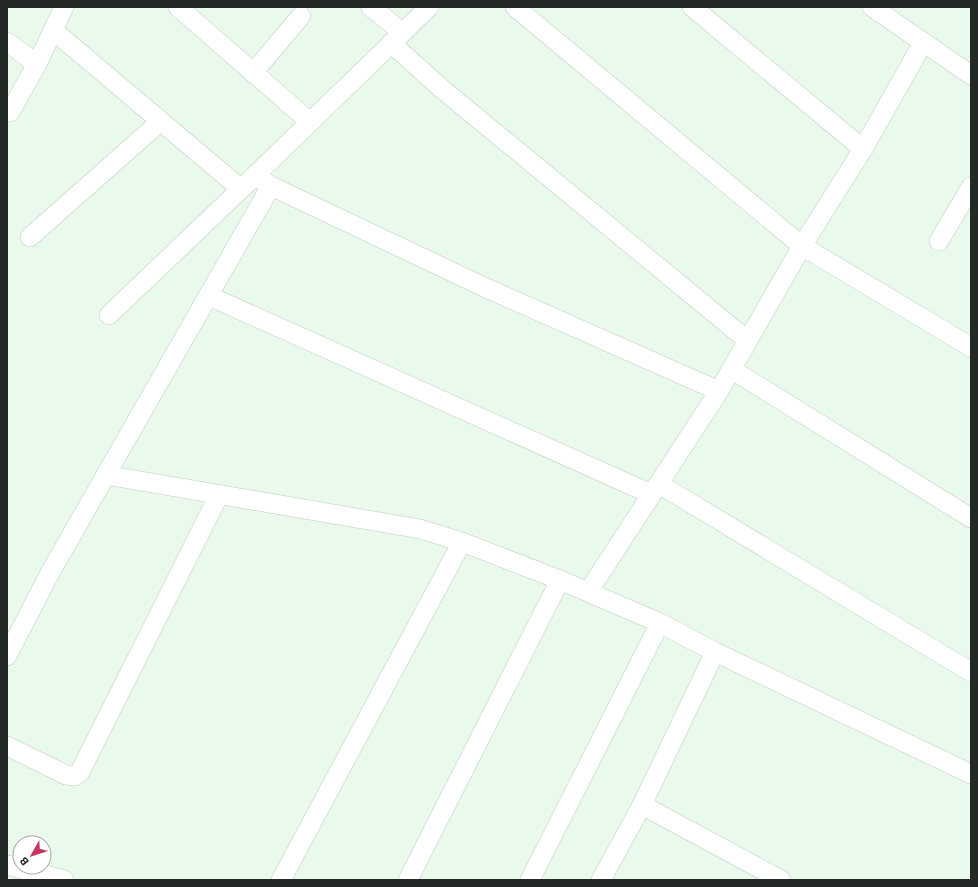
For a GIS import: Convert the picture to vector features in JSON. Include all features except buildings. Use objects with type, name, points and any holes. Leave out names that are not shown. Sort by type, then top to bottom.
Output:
[{"type":"street","points":[[10,112],[54,31],[64,7]]},
{"type":"street","points":[[178,7],[310,122]]},
{"type":"street","points":[[371,7],[442,89],[748,340]]},
{"type":"street","points":[[7,656],[51,570],[209,296],[264,181],[310,122],[429,7]]},
{"type":"street","points":[[515,7],[802,246],[971,347]]},
{"type":"street","points":[[692,7],[863,149]]},
{"type":"street","points":[[872,7],[971,75]]},
{"type":"street","points":[[253,73],[301,16]]},
{"type":"street","points":[[54,31],[241,189]]},
{"type":"street","points":[[7,42],[37,64]]},
{"type":"street","points":[[588,592],[719,391],[802,246],[863,149],[923,43]]},
{"type":"street","points":[[30,236],[161,121]]},
{"type":"street","points":[[109,315],[241,189],[264,181],[484,287],[719,391]]},
{"type":"street","points":[[939,241],[971,187]]},
{"type":"street","points":[[209,296],[655,489],[915,636],[971,672]]},
{"type":"street","points":[[731,369],[971,518]]},
{"type":"street","points":[[106,475],[420,529],[462,542],[560,580],[660,623],[715,652],[971,774]]},
{"type":"street","points":[[7,746],[66,775],[75,776],[80,772],[219,495]]},
{"type":"street","points":[[281,880],[462,542]]},
{"type":"street","points":[[408,880],[560,580]]},
{"type":"street","points":[[530,880],[660,623]]},
{"type":"street","points":[[601,880],[642,805],[715,652]]},
{"type":"street","points":[[642,805],[780,880]]},
{"type":"street","points":[[7,865],[64,880]]}]
